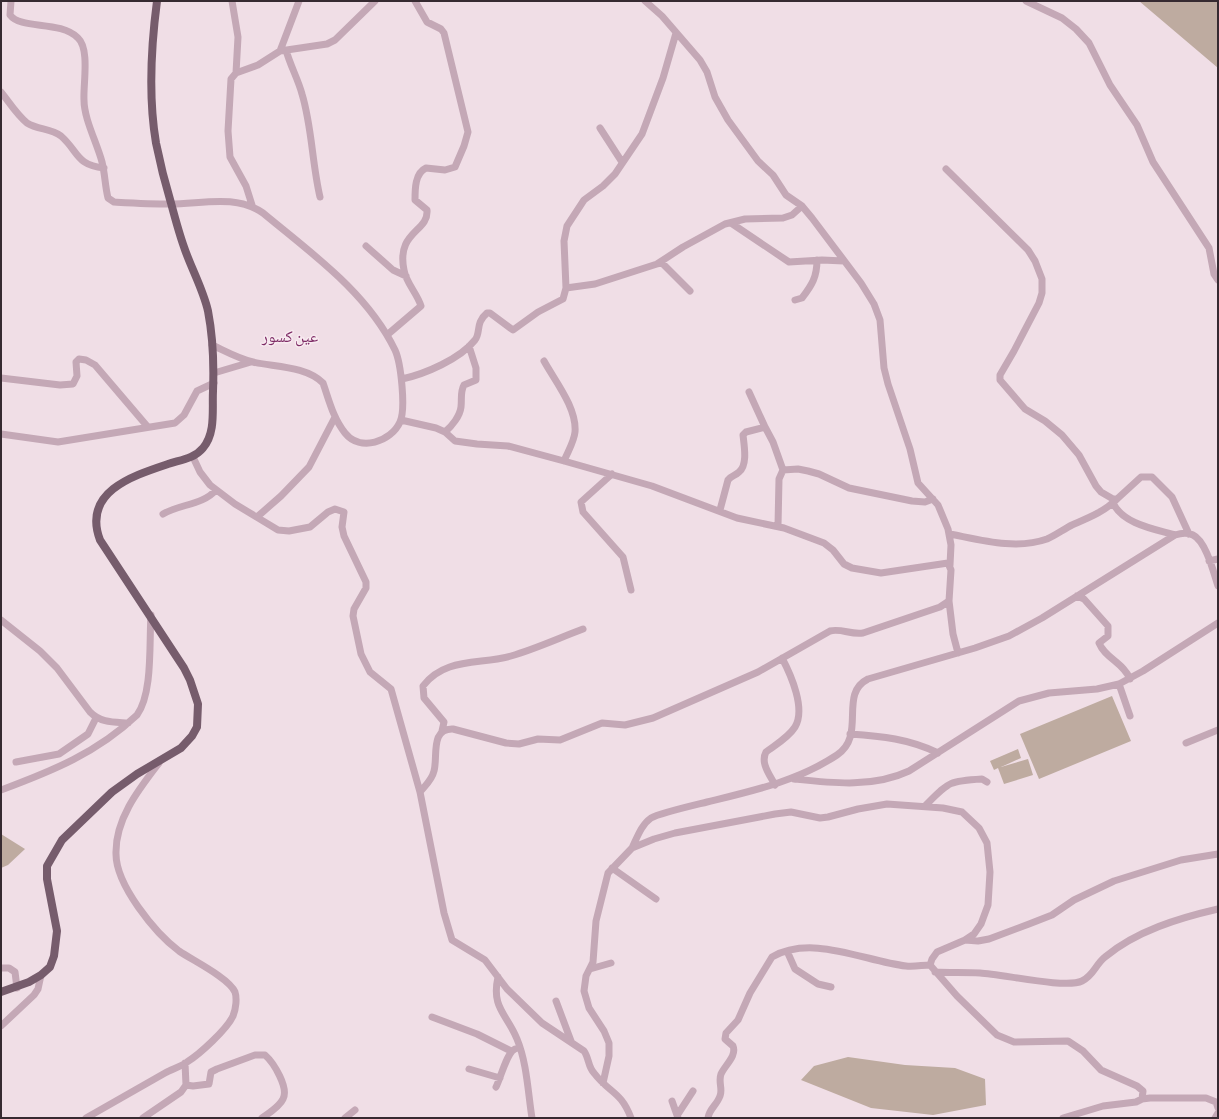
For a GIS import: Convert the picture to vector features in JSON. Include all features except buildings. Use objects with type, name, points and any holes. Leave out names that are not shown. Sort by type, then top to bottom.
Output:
[{"type":"main road","points":[[1,992],[17,988],[41,975],[50,967],[56,944],[55,917],[47,879],[47,866],[62,840],[112,792],[137,774],[159,763],[181,748],[192,736],[196,727],[198,715],[196,698],[190,680],[151,615],[100,540],[95,523],[96,514],[104,497],[119,484],[150,471],[194,457],[204,447],[212,429],[214,373],[207,310],[184,247],[171,204],[154,126],[152,58],[157,1]]},
{"type":"street","points":[[11,1],[10,15],[13,18],[28,23],[62,28],[73,33],[82,42],[85,61],[84,104],[104,168],[107,194],[111,201],[171,204],[227,201],[252,205],[263,213],[350,287],[373,313],[396,352],[402,379],[401,420],[395,430],[387,437],[375,442],[364,444],[352,440],[345,433],[335,417],[323,383],[320,380],[291,369],[251,362],[212,345]]},
{"type":"street","points":[[232,1],[238,37],[236,74]]},
{"type":"street","points":[[299,1],[283,51],[302,94],[311,138],[315,176],[320,197]]},
{"type":"street","points":[[252,205],[246,186],[230,157],[228,143],[231,79],[236,74],[258,65],[283,51],[327,44],[335,40],[375,1]]},
{"type":"street","points":[[387,335],[421,306],[404,271],[403,248],[410,234],[423,224],[428,215],[427,210],[416,200],[418,177],[421,171],[426,168],[444,170],[455,167],[468,132],[444,33],[441,29],[427,22],[415,1]]},
{"type":"street","points":[[645,1],[662,16],[702,64],[719,104],[758,161],[773,175],[789,198],[802,206],[861,283],[879,314],[884,368],[910,450],[918,483],[933,499],[942,514],[950,534],[951,583],[949,601],[953,634],[958,653]]},
{"type":"street","points":[[1026,1],[1062,18],[1076,29],[1089,43],[1110,85],[1137,125],[1153,162],[1209,248],[1214,274],[1218,280]]},
{"type":"street","points":[[402,379],[430,370],[454,357],[469,346],[477,338],[478,326],[487,313],[490,313],[512,330],[538,312],[558,303],[563,299],[566,288],[564,241],[567,226],[580,205],[611,179],[642,134],[648,122],[676,33]]},
{"type":"street","points":[[1,92],[27,123],[56,133],[86,164],[104,168]]},
{"type":"street","points":[[600,128],[622,162]]},
{"type":"street","points":[[946,169],[1028,250],[1035,261],[1042,279],[1042,292],[1039,303],[1000,375],[1001,382],[1024,409],[1045,421],[1062,435],[1079,455],[1096,486],[1101,492],[1115,501],[1116,511],[1132,521],[1175,535]]},
{"type":"street","points":[[566,288],[595,284],[661,262],[683,247],[731,222],[745,219],[784,218],[792,215],[802,206]]},
{"type":"street","points":[[731,222],[789,262],[817,260],[844,261]]},
{"type":"street","points":[[366,246],[393,270],[406,276]]},
{"type":"street","points":[[795,300],[802,298],[810,288],[817,273],[817,260]]},
{"type":"street","points":[[661,262],[690,291]]},
{"type":"street","points":[[445,432],[458,416],[461,409],[461,392],[464,385],[476,380],[476,368],[469,346]]},
{"type":"street","points":[[1,378],[60,385],[73,384],[77,376],[76,362],[79,359],[86,360],[95,365],[147,426]]},
{"type":"street","points":[[544,361],[570,408],[574,421],[575,431],[572,444],[564,461]]},
{"type":"street","points":[[214,373],[251,362]]},
{"type":"street","points":[[1,434],[58,442],[147,426],[167,424],[178,421],[184,415],[197,391],[214,383]]},
{"type":"street","points":[[750,392],[771,438],[783,470],[779,479],[778,526]]},
{"type":"street","points":[[257,517],[281,496],[309,467],[335,417]]},
{"type":"street","points":[[401,420],[423,424],[445,432],[455,441],[508,446],[612,474],[720,510],[737,518],[778,526],[824,543],[833,550],[844,564],[862,570],[881,572],[943,562],[948,562],[950,565]]},
{"type":"street","points":[[720,510],[728,480],[731,476],[739,472],[743,463],[745,448],[743,435],[746,432],[765,427]]},
{"type":"street","points":[[194,457],[200,472],[210,485],[278,530],[289,531],[310,527],[328,512],[336,509],[344,512],[342,527],[344,536],[366,582],[366,588],[354,609],[353,616],[361,654],[370,672],[391,689],[420,792],[450,936],[456,944],[485,960],[518,1002],[542,1023],[571,1042],[587,1055],[593,1072],[622,1100],[631,1118]]},
{"type":"street","points":[[783,470],[798,469],[808,471],[819,474],[849,488],[912,501],[925,502],[933,499]]},
{"type":"street","points":[[612,474],[581,502],[583,512],[623,557],[631,590]]},
{"type":"street","points":[[950,534],[998,542],[1017,544],[1032,543],[1048,538],[1100,513],[1141,476],[1152,477],[1172,497],[1189,534]]},
{"type":"street","points":[[163,514],[174,508],[207,497],[216,490]]},
{"type":"street","points":[[603,1083],[609,1056],[609,1043],[585,999],[584,982],[594,956],[596,921],[608,873],[632,848],[641,828],[652,818],[725,797],[775,785],[813,769],[844,750],[850,734],[854,696],[856,688],[860,683],[868,679],[958,653],[1009,636],[1029,626],[1175,535],[1184,533],[1198,538],[1210,561],[1218,586]]},
{"type":"street","points":[[1210,561],[1218,558]]},
{"type":"street","points":[[1077,596],[1084,599],[1108,626],[1108,636],[1099,643],[1101,649],[1116,661],[1128,674],[1130,679]]},
{"type":"street","points":[[442,731],[453,729],[513,744],[543,739],[560,740],[598,724],[625,725],[653,718],[738,682],[830,631],[839,630],[852,634],[863,633],[940,607],[949,601]]},
{"type":"street","points":[[1,790],[56,769],[93,750],[129,723],[140,712],[145,700],[151,615]]},
{"type":"street","points":[[1,620],[27,640],[57,668],[96,718],[112,722],[129,723]]},
{"type":"street","points":[[792,779],[857,783],[876,782],[899,776],[909,772],[1019,701],[1049,693],[1092,690],[1119,684],[1130,679],[1218,624]]},
{"type":"street","points":[[420,792],[434,772],[436,741],[442,731],[444,722],[424,698],[423,686],[437,672],[451,665],[510,656],[583,629]]},
{"type":"street","points":[[775,785],[764,761],[764,756],[766,752],[794,729],[798,716],[795,690],[782,658]]},
{"type":"street","points":[[1119,684],[1130,716]]},
{"type":"street","points":[[16,762],[59,754],[88,734],[96,718]]},
{"type":"street","points":[[1186,743],[1218,730]]},
{"type":"street","points":[[850,734],[904,740],[938,753]]},
{"type":"street","points":[[86,1118],[185,1063],[229,1023],[236,1009],[235,992],[228,984],[178,950],[161,935],[144,914],[122,881],[116,854],[122,823],[129,804],[139,788],[159,763]]},
{"type":"street","points":[[925,806],[941,789],[952,782],[982,779],[986,782]]},
{"type":"street","points":[[632,848],[667,835],[791,812],[820,818],[834,817],[858,809],[881,804],[925,806],[962,812],[979,828],[987,843],[990,872],[988,905],[981,924],[974,934],[965,940],[937,952],[930,965]]},
{"type":"street","points":[[965,940],[978,941],[989,939],[1030,924],[1052,915],[1074,900],[1114,881],[1181,860],[1218,854]]},
{"type":"street","points":[[612,868],[656,899]]},
{"type":"street","points":[[935,972],[980,973],[1066,984],[1081,981],[1094,973],[1098,965],[1105,957],[1137,936],[1176,920],[1218,909]]},
{"type":"street","points":[[708,1118],[710,1111],[720,1096],[720,1080],[722,1073],[734,1053],[734,1046],[725,1039],[726,1033],[738,1020],[750,993],[769,960],[778,954],[787,951],[817,949],[908,967],[930,965]]},
{"type":"street","points":[[787,951],[795,969],[818,984],[830,987]]},
{"type":"street","points":[[590,969],[611,963]]},
{"type":"street","points":[[930,965],[956,996],[997,1035],[1014,1042],[1068,1041],[1083,1051],[1101,1070],[1137,1086],[1143,1091],[1142,1098]]},
{"type":"street","points":[[1,968],[9,968],[15,972],[17,988]]},
{"type":"street","points":[[1,1026],[34,995],[38,989],[41,975]]},
{"type":"street","points":[[498,977],[496,986],[497,1003],[518,1040],[532,1118]]},
{"type":"street","points":[[556,1001],[571,1042]]},
{"type":"street","points":[[432,1017],[477,1034],[511,1050],[519,1048]]},
{"type":"street","points":[[496,1087],[508,1054],[511,1050]]},
{"type":"street","points":[[186,1084],[193,1086],[209,1084],[211,1072],[216,1068],[233,1064],[255,1055],[265,1055],[277,1068],[285,1093],[283,1101],[262,1118]]},
{"type":"street","points":[[143,1118],[181,1092],[186,1084],[185,1063]]},
{"type":"street","points":[[469,1068],[500,1078]]},
{"type":"street","points":[[678,1116],[693,1091]]},
{"type":"street","points":[[1063,1118],[1103,1106],[1136,1102],[1142,1098],[1206,1098],[1216,1102],[1218,1108]]},
{"type":"street","points":[[672,1101],[678,1116]]},
{"type":"street","points":[[345,1118],[355,1110]]},
{"type":"street","points":[[1215,1118],[1218,1112]]},
{"type":"shaded area","points":[[1139,1],[1218,1],[1218,68]]},
{"type":"shaded area","points":[[1112,696],[1131,741],[1039,779],[1020,734]]},
{"type":"shaded area","points":[[1018,749],[1021,758],[1001,767],[1028,759],[1033,775],[1004,784],[998,768],[994,770],[990,761]]},
{"type":"shaded area","points":[[1,834],[25,849],[8,865],[1,868]]},
{"type":"shaded area","points":[[848,1057],[905,1065],[955,1068],[985,1079],[986,1105],[933,1115],[871,1108],[801,1080],[814,1066]]},
{"type":"district","name":"عين كسور","points":[[290,336]]}]
